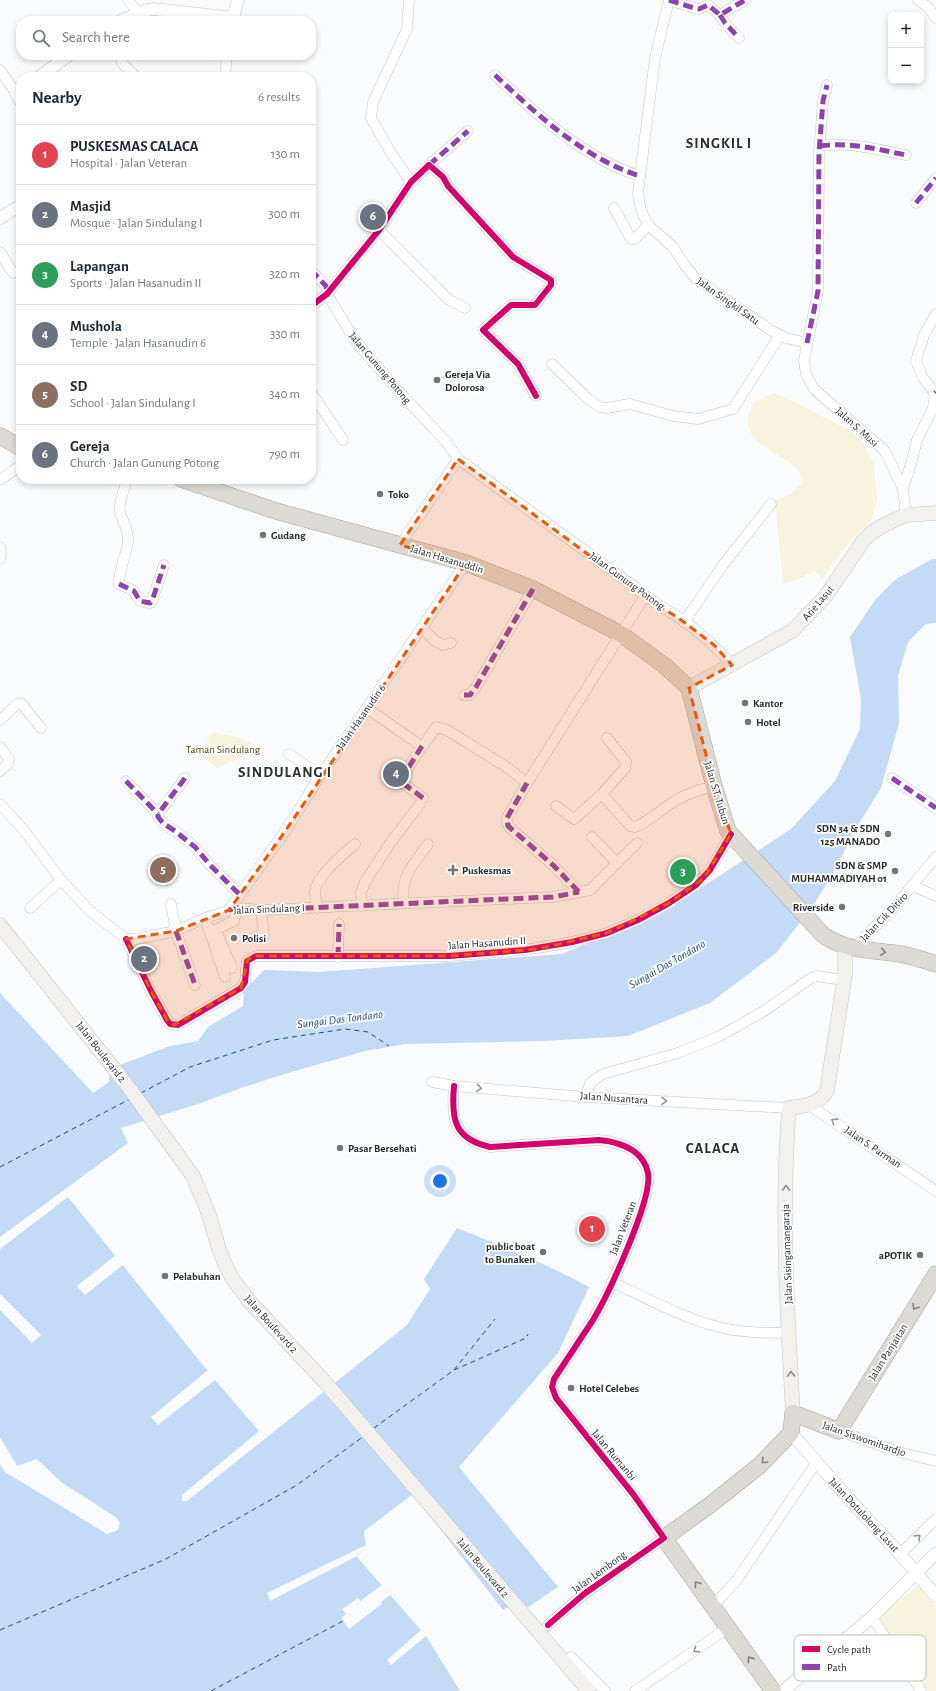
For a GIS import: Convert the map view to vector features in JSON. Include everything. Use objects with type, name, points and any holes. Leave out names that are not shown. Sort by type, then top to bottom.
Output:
[{"type":"highway","points":[[0,436],[16,445]]},
{"type":"highway","name":"Jalan Hasanuddin","points":[[197,484],[276,511],[466,563],[533,590],[621,634],[665,666],[689,688]]},
{"type":"highway","name":"Jalan S.T. Tubun","points":[[689,688],[714,786],[735,840],[839,943]]},
{"type":"highway","points":[[839,943],[901,954],[936,964]]},
{"type":"highway","name":"Jalan Panjaitan","points":[[839,1431],[936,1274]]},
{"type":"highway","name":"Jalan Siswomihardjo","points":[[793,1413],[839,1431]]},
{"type":"highway","name":"Jalan Sisingamangaraja","points":[[791,1433],[793,1413]]},
{"type":"highway","name":"Jalan Lembong","points":[[664,1538],[710,1505],[759,1466],[791,1433]]},
{"type":"highway","name":"Jalan Rumanbi","points":[[664,1538],[773,1691]]},
{"type":"main road","name":"Arie Lasut","points":[[689,688],[792,631],[825,597],[871,533],[906,515],[936,513]]},
{"type":"main road","name":"Jalan Boulevard 2","points":[[0,925],[127,1085],[193,1176],[208,1212],[225,1264],[232,1278],[246,1297],[324,1381],[589,1691]]},
{"type":"main road","points":[[789,1108],[815,1102],[841,978],[839,943]]},
{"type":"main road","name":"Jalan Sisingamangaraja","points":[[789,1108],[786,1171],[786,1219],[793,1413]]},
{"type":"street","points":[[128,0],[138,13]]},
{"type":"street","points":[[234,16],[238,0]]},
{"type":"street","points":[[409,0],[407,29],[373,102],[371,115],[391,153],[411,182]]},
{"type":"street","points":[[669,0],[694,8],[708,5],[720,15],[725,23],[739,38]]},
{"type":"street","name":"Jalan Singkil Satu","points":[[669,0],[656,58],[638,193],[642,210],[648,225],[673,247],[696,279],[772,332],[807,343]]},
{"type":"street","points":[[720,15],[745,0]]},
{"type":"street","points":[[918,0],[928,7],[936,18]]},
{"type":"street","points":[[131,16],[154,9],[204,16]]},
{"type":"street","points":[[46,72],[62,60]]},
{"type":"street","points":[[122,60],[123,64],[131,72]]},
{"type":"street","points":[[225,72],[227,60]]},
{"type":"street","points":[[0,70],[16,91]]},
{"type":"street","points":[[495,75],[576,144],[604,162],[640,176]]},
{"type":"street","name":"Jalan S. Musi","points":[[826,85],[823,101],[820,146],[818,202],[818,291],[807,343],[804,367],[809,381],[814,389],[885,451],[903,489],[906,515]]},
{"type":"street","points":[[316,302],[328,294],[379,230],[411,182],[468,131]]},
{"type":"street","points":[[820,146],[839,144],[869,147],[906,155]]},
{"type":"street","points":[[429,165],[443,177],[448,186],[512,257],[551,280],[551,286],[535,305],[511,305],[483,330],[518,364],[536,396]]},
{"type":"street","points":[[916,203],[936,178]]},
{"type":"street","points":[[0,218],[16,208]]},
{"type":"street","points":[[614,208],[631,239],[635,239],[648,225]]},
{"type":"street","points":[[379,230],[448,299],[465,308]]},
{"type":"street","points":[[0,252],[13,273]]},
{"type":"street","name":"Jalan Gunung Potong","points":[[316,275],[326,286],[328,294],[350,334],[395,387],[447,443],[458,459],[636,587],[645,596],[684,622],[714,645],[732,665]]},
{"type":"street","points":[[903,489],[917,440],[933,408],[936,393],[923,378],[916,361],[924,335],[936,314]]},
{"type":"street","points":[[552,364],[588,399],[600,407],[607,408],[630,404],[678,417],[698,419],[733,409],[780,335]]},
{"type":"street","points":[[316,400],[343,440]]},
{"type":"street","points":[[400,545],[458,459]]},
{"type":"street","points":[[0,480],[16,469]]},
{"type":"street","points":[[127,484],[120,512],[127,529],[128,542],[119,574],[119,584],[134,591],[140,601],[150,603],[164,565]]},
{"type":"street","points":[[684,622],[723,565],[771,504]]},
{"type":"street","points":[[0,547],[0,559]]},
{"type":"street","name":"Jalan Hasanudin 6","points":[[232,968],[216,931],[234,921],[233,909],[240,895],[286,830],[318,779],[466,563]]},
{"type":"street","points":[[464,696],[470,695],[476,687],[533,590]]},
{"type":"street","points":[[579,892],[553,865],[508,826],[507,818],[527,783],[645,596]]},
{"type":"street","points":[[422,628],[434,641],[443,645],[451,643]]},
{"type":"street","points":[[0,720],[17,704],[21,703],[41,728]]},
{"type":"street","points":[[367,708],[422,746]]},
{"type":"street","points":[[362,906],[361,893],[365,882],[391,842],[422,801],[400,781],[422,746],[438,727],[448,730],[468,742],[508,768],[527,783]]},
{"type":"street","points":[[556,806],[574,819],[602,794],[627,765],[607,738]]},
{"type":"street","points":[[0,747],[8,757],[9,762],[0,771]]},
{"type":"street","points":[[289,754],[313,770],[318,779]]},
{"type":"street","points":[[158,814],[185,778]]},
{"type":"street","points":[[892,778],[936,808]]},
{"type":"street","points":[[126,781],[158,814],[158,817],[163,823],[176,830],[240,895]]},
{"type":"street","points":[[602,794],[630,826],[635,828],[653,817],[674,801],[690,793],[714,786]]},
{"type":"street","points":[[0,804],[43,854],[61,880],[90,912],[126,938]]},
{"type":"street","points":[[592,837],[617,863]]},
{"type":"street","name":"Jalan Hasanudin II","points":[[126,938],[151,991],[170,1024],[178,1025],[242,988],[244,984],[246,964],[248,959],[252,957],[449,956],[525,950],[572,942],[606,933],[644,917],[696,885],[735,840]]},
{"type":"street","name":"Jalan Sindulang I","points":[[126,938],[136,940],[176,931],[205,918],[233,909],[260,910],[317,908],[553,897],[590,890],[637,843]]},
{"type":"street","points":[[317,908],[315,892],[317,884],[322,876],[355,844]]},
{"type":"street","points":[[404,903],[404,884],[406,876],[428,844]]},
{"type":"street","name":"Jalan Cik Ditiro","points":[[839,943],[913,886],[936,857]]},
{"type":"street","points":[[30,908],[61,880]]},
{"type":"street","name":"Jalan Cik Ditiro","points":[[913,886],[936,896]]},
{"type":"street","points":[[171,904],[176,931],[195,985]]},
{"type":"street","points":[[253,938],[264,935],[260,910]]},
{"type":"street","points":[[205,918],[225,977]]},
{"type":"street","points":[[338,956],[339,924]]},
{"type":"street","points":[[586,1096],[590,1083],[603,1074],[678,1052],[718,1037],[764,1011],[811,978],[817,976],[841,978]]},
{"type":"street","name":"Jalan Nusantara","points":[[436,1082],[454,1086],[586,1096],[789,1108]]},
{"type":"street","name":"Jalan Veteran","points":[[454,1086],[453,1118],[458,1128],[466,1137],[478,1144],[490,1147],[599,1140],[621,1144],[634,1150],[644,1162],[648,1174],[646,1196],[638,1223],[612,1282],[593,1319],[552,1384]]},
{"type":"street","name":"Jalan S. Parman","points":[[815,1102],[936,1191]]},
{"type":"street","points":[[612,1282],[684,1314],[720,1327],[766,1333],[790,1333]]},
{"type":"street","name":"Jalan Rumanbi","points":[[552,1384],[552,1391],[556,1398],[633,1494],[664,1538]]},
{"type":"street","name":"Jalan Siswomihardjo","points":[[839,1431],[902,1453],[936,1461]]},
{"type":"street","name":"Jalan Dotulolong Lasut","points":[[791,1433],[816,1463],[900,1554],[936,1596]]},
{"type":"street","points":[[713,1606],[736,1581],[816,1463]]},
{"type":"street","points":[[900,1554],[936,1519]]},
{"type":"street","name":"Jalan Lembong","points":[[548,1624],[584,1594],[664,1538]]},
{"type":"street","points":[[850,1635],[872,1617],[936,1553]]},
{"type":"street","points":[[872,1617],[884,1635]]},
{"type":"street","points":[[635,1691],[728,1628]]},
{"type":"street","points":[[571,1657],[605,1691]]},
{"type":"street","points":[[783,1691],[795,1681]]},
{"type":"street","points":[[914,1681],[921,1691]]},
{"type":"highlighted area","points":[[458,459],[645,596],[684,622],[714,645],[732,665],[689,688],[714,786],[731,834],[704,878],[669,903],[607,933],[538,949],[449,956],[256,956],[248,959],[241,988],[174,1025],[167,1020],[126,939],[176,931],[229,910],[286,830],[466,563],[400,545]]},
{"type":"green space","points":[[774,393],[850,430],[863,443],[874,465],[877,499],[872,520],[851,540],[822,579],[815,571],[783,584],[775,501],[792,493],[803,483],[797,469],[758,441],[748,426],[748,416],[751,407],[765,396]]},
{"type":"green space","name":"Taman Sindulang","points":[[213,732],[244,739],[250,743],[237,759],[217,768],[200,753],[209,741],[207,739]]},
{"type":"green space","points":[[918,1585],[936,1606],[936,1691],[928,1691],[921,1681],[926,1681],[926,1635],[888,1635],[877,1619]]},
{"type":"water","name":"Sungai Das Tondano","points":[[932,559],[936,559],[936,623],[926,624],[908,642],[898,676],[899,723],[881,788],[853,833],[836,868],[813,906],[776,953],[710,1003],[628,1036],[544,1041],[405,1044],[365,1051],[241,1088],[198,1104],[121,1128],[128,1143],[0,1237],[0,993],[93,1093],[109,1082],[109,1069],[170,1046],[198,1041],[208,1027],[243,1006],[244,990],[264,970],[319,972],[562,954],[661,914],[791,829],[835,781],[860,729],[861,699],[850,637],[875,600],[896,579]]},
{"type":"water","points":[[68,1197],[215,1380],[259,1431],[182,1495],[182,1501],[187,1501],[407,1325],[430,1289],[424,1279],[457,1228],[541,1263],[589,1287],[558,1353],[459,1467],[558,1587],[528,1607],[515,1603],[503,1610],[413,1494],[364,1531],[366,1545],[357,1557],[426,1636],[460,1691],[0,1691],[0,1464],[5,1472],[107,1534],[118,1530],[120,1523],[117,1518],[61,1482],[37,1459],[17,1466],[0,1437],[0,1249]]},
{"type":"pier","points":[[116,1255],[124,1264],[85,1295],[77,1286]]},
{"type":"pier","points":[[0,1294],[41,1335],[32,1343],[0,1310]]},
{"type":"pier","points":[[208,1370],[215,1380],[158,1425],[151,1417]]},
{"type":"pier","points":[[366,1545],[357,1556],[270,1601],[267,1593]]},
{"type":"pier","points":[[382,1585],[390,1595],[381,1602],[382,1604],[349,1629],[341,1618],[346,1614],[342,1609],[358,1598],[360,1601]]},
{"type":"pier","points":[[421,1630],[426,1636],[391,1665],[387,1660]]},
{"type":"ferry route","points":[[141,1093],[190,1067],[273,1040],[345,1029],[368,1032],[389,1046]]},
{"type":"ferry route","points":[[0,1167],[130,1099]]},
{"type":"ferry route","points":[[374,1428],[454,1370],[495,1319]]},
{"type":"ferry route","points":[[454,1370],[526,1338],[528,1334]]},
{"type":"ferry route","points":[[0,1630],[166,1559],[297,1485],[364,1436]]},
{"type":"ferry route","points":[[211,1691],[343,1621]]},
{"type":"marked path","points":[[669,0],[699,9],[708,5],[720,15],[745,0]]},
{"type":"marked path","points":[[720,15],[725,23],[739,38]]},
{"type":"marked path","points":[[495,75],[544,120],[562,134],[600,159],[640,176]]},
{"type":"marked path","points":[[807,343],[818,291],[819,153],[823,101],[827,85]]},
{"type":"marked path","points":[[429,165],[468,131]]},
{"type":"marked path","points":[[820,146],[842,145],[874,148],[906,155]]},
{"type":"marked path","points":[[916,203],[936,178]]},
{"type":"marked path","points":[[316,275],[326,286],[327,294]]},
{"type":"marked path","points":[[119,584],[134,591],[140,601],[150,603],[164,565]]},
{"type":"marked path","points":[[464,695],[470,695],[476,687],[533,589]]},
{"type":"marked path","points":[[422,746],[400,781],[423,798]]},
{"type":"marked path","points":[[185,778],[158,814],[158,817],[163,823],[195,847],[210,865],[240,895]]},
{"type":"marked path","points":[[892,778],[936,808]]},
{"type":"marked path","points":[[126,781],[158,814]]},
{"type":"marked path","points":[[527,783],[507,818],[508,826],[553,865],[579,892]]},
{"type":"marked path","points":[[229,910],[237,908],[261,910],[553,897],[579,892]]},
{"type":"marked path","points":[[338,957],[339,924]]},
{"type":"marked path","points":[[176,931],[195,985]]},
{"type":"cycle path","points":[[316,302],[327,294],[379,230],[411,182],[429,165],[443,177],[448,186],[513,257],[551,280],[551,285],[535,305],[511,305],[483,330],[518,364],[536,396]]},
{"type":"cycle path","points":[[126,939],[167,1020],[170,1024],[178,1025],[241,988],[245,982],[247,961],[256,956],[449,956],[525,950],[572,942],[607,933],[638,920],[669,903],[696,885],[710,870],[731,834]]},
{"type":"cycle path","points":[[454,1086],[453,1108],[457,1126],[469,1139],[490,1147],[599,1140],[607,1141],[622,1145],[636,1153],[641,1158],[648,1173],[648,1186],[644,1203],[628,1247],[609,1290],[593,1320],[554,1379],[552,1387],[556,1398],[633,1494],[664,1538],[584,1594],[548,1625]]},
{"type":"place","name":"Gereja","points":[[373,217]]},
{"type":"place","name":"Gereja Via Dolorosa","points":[[437,380]]},
{"type":"place","name":"Toko","points":[[380,494]]},
{"type":"place","name":"Gudang","points":[[263,535]]},
{"type":"place","name":"Kantor","points":[[745,703]]},
{"type":"place","name":"Hotel","points":[[748,722]]},
{"type":"place","name":"Mushola","points":[[396,774]]},
{"type":"place","name":"SDN 34 & SDN 125 MANADO","points":[[888,834]]},
{"type":"place","name":"SD","points":[[163,870]]},
{"type":"place","name":"Puskesmas","points":[[453,870]]},
{"type":"place","name":"SDN & SMP MUHAMMADIYAH 01","points":[[895,871]]},
{"type":"place","name":"Lapangan","points":[[683,872]]},
{"type":"place","name":"Riverside","points":[[842,907]]},
{"type":"place","name":"Polisi","points":[[234,938]]},
{"type":"place","name":"Masjid","points":[[144,959]]},
{"type":"place","name":"Pasar Bersehati","points":[[340,1148]]},
{"type":"place","name":"PUSKESMAS CALACA","points":[[592,1229]]},
{"type":"place","name":"public boat to Bunaken","points":[[543,1252]]},
{"type":"place","name":"aPOTIK","points":[[920,1255]]},
{"type":"place","name":"Pelabuhan","points":[[165,1276]]},
{"type":"place","name":"Hotel Celebes","points":[[571,1388]]},
{"type":"district","name":"SINGKIL I","points":[[719,143]]},
{"type":"district","name":"SINDULANG I","points":[[285,772]]},
{"type":"district","name":"CALACA","points":[[713,1148]]}]
